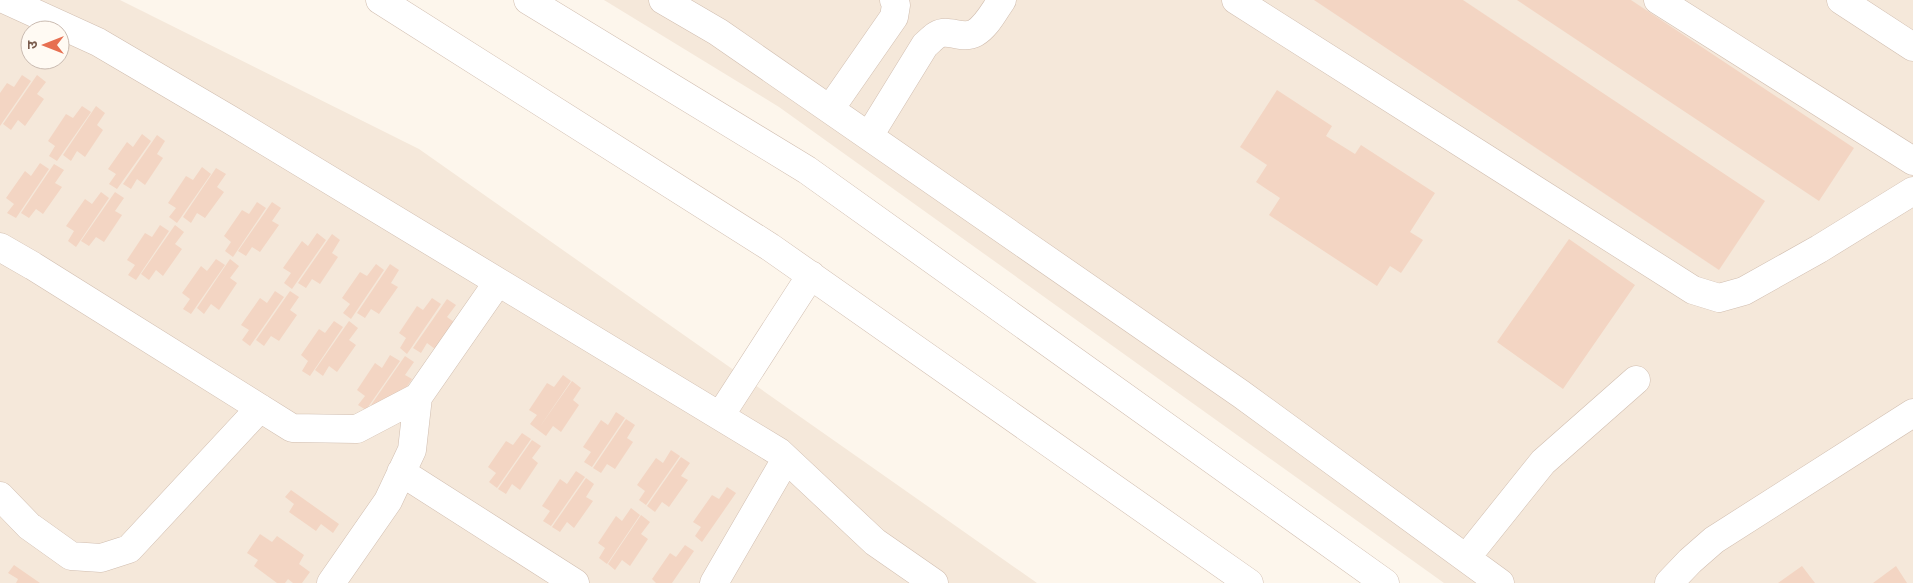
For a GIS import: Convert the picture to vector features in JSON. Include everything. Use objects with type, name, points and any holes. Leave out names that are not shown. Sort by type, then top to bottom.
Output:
[{"type":"street","points":[[6,0],[98,42],[779,452],[875,542],[934,583]]},
{"type":"street","points":[[380,0],[770,247],[1249,583]]},
{"type":"street","points":[[528,0],[807,170],[1385,583]]},
{"type":"street","points":[[663,0],[718,32],[1241,394],[1500,583]]},
{"type":"street","points":[[830,109],[894,18],[896,5],[894,0]]},
{"type":"street","points":[[869,136],[925,45],[938,34],[946,32],[961,36],[974,34],[986,24],[1002,0]]},
{"type":"street","points":[[1236,0],[1693,290],[1719,298],[1744,291],[1819,249],[1913,191]]},
{"type":"street","points":[[1658,0],[1913,161]]},
{"type":"street","points":[[1841,0],[1913,47]]},
{"type":"street","points":[[0,247],[292,428],[357,429],[418,398]]},
{"type":"street","points":[[720,416],[811,275]]},
{"type":"street","points":[[331,583],[388,501],[412,450],[418,398],[498,282]]},
{"type":"street","points":[[1466,558],[1543,462],[1636,380]]},
{"type":"street","points":[[0,496],[29,526],[71,556],[101,558],[129,549],[260,408]]},
{"type":"street","points":[[1669,583],[1714,540],[1913,413]]},
{"type":"street","points":[[714,583],[786,459]]},
{"type":"street","points":[[401,472],[575,583]]},
{"type":"shaded area","points":[[0,0],[120,0],[419,149],[1037,583],[0,583]]},
{"type":"shaded area","points":[[604,0],[1913,0],[1913,583],[1444,583],[779,107]]},
{"type":"building","points":[[1314,0],[1463,0],[1765,201],[1719,270]]},
{"type":"building","points":[[1517,0],[1631,0],[1854,148],[1819,201]]},
{"type":"building","points":[[22,75],[31,81],[0,126],[0,93],[7,83],[14,87]]},
{"type":"building","points":[[37,75],[46,82],[37,94],[44,99],[25,126],[18,120],[11,130],[3,124]]},
{"type":"building","points":[[1277,90],[1332,126],[1326,136],[1355,154],[1361,145],[1435,193],[1410,232],[1423,240],[1401,273],[1390,266],[1377,286],[1269,215],[1280,198],[1256,182],[1267,165],[1240,147]]},
{"type":"building","points":[[82,106],[91,112],[57,161],[49,156],[55,146],[48,141],[66,114],[73,118]]},
{"type":"building","points":[[96,106],[105,113],[97,125],[103,130],[85,157],[77,151],[71,161],[63,155]]},
{"type":"building","points":[[142,134],[151,141],[117,189],[109,184],[116,174],[108,169],[127,142],[133,147]]},
{"type":"building","points":[[157,135],[165,141],[157,154],[163,158],[145,185],[137,179],[131,189],[123,184]]},
{"type":"building","points":[[40,163],[49,169],[16,218],[7,213],[14,204],[6,198],[25,171],[31,176]]},
{"type":"building","points":[[54,164],[64,170],[55,183],[62,187],[43,214],[36,209],[29,218],[21,213]]},
{"type":"building","points":[[202,167],[211,174],[177,223],[169,217],[176,208],[168,203],[186,176],[193,180]]},
{"type":"building","points":[[216,168],[226,174],[217,187],[224,192],[205,218],[197,213],[191,223],[183,217]]},
{"type":"building","points":[[101,192],[109,198],[76,247],[68,241],[74,231],[66,226],[85,199],[92,204]]},
{"type":"building","points":[[115,192],[124,198],[115,211],[122,215],[104,242],[96,237],[89,246],[81,241]]},
{"type":"building","points":[[257,202],[266,208],[233,257],[225,251],[231,242],[224,236],[242,210],[249,214]]},
{"type":"building","points":[[272,202],[281,208],[272,221],[279,225],[260,252],[252,247],[246,256],[238,251]]},
{"type":"building","points":[[160,225],[169,231],[136,280],[128,275],[135,265],[127,260],[145,233],[152,237]]},
{"type":"building","points":[[175,225],[184,232],[175,244],[182,249],[163,276],[156,270],[149,280],[141,274]]},
{"type":"building","points":[[317,233],[326,240],[292,289],[284,283],[291,273],[283,268],[302,241],[308,246]]},
{"type":"building","points":[[332,234],[340,240],[332,253],[338,257],[320,284],[312,279],[306,288],[298,283]]},
{"type":"building","points":[[1569,239],[1635,285],[1563,389],[1497,342]]},
{"type":"building","points":[[216,259],[225,265],[191,314],[183,309],[190,299],[182,293],[201,266],[207,271]]},
{"type":"building","points":[[230,259],[239,266],[230,278],[237,283],[219,310],[211,304],[204,314],[197,308]]},
{"type":"building","points":[[376,264],[384,270],[351,319],[343,313],[350,304],[342,298],[360,272],[367,276]]},
{"type":"building","points":[[390,264],[399,270],[391,283],[398,287],[379,314],[371,309],[365,318],[357,313]]},
{"type":"building","points":[[275,291],[284,297],[250,346],[242,340],[249,330],[241,325],[260,298],[267,303]]},
{"type":"building","points":[[290,291],[299,297],[290,310],[297,315],[279,341],[271,336],[264,346],[256,340]]},
{"type":"building","points":[[432,298],[441,304],[407,354],[400,348],[406,338],[399,333],[417,306],[423,310]]},
{"type":"building","points":[[447,299],[456,305],[447,317],[454,322],[435,349],[427,343],[421,353],[413,348]]},
{"type":"building","points":[[334,321],[343,327],[310,376],[302,371],[308,361],[301,355],[319,329],[325,333]]},
{"type":"building","points":[[349,321],[358,328],[349,340],[356,345],[337,372],[329,366],[323,376],[315,370]]},
{"type":"building","points":[[390,355],[400,361],[366,410],[358,405],[365,396],[357,390],[375,363],[382,368]]},
{"type":"building","points":[[405,356],[414,362],[405,375],[412,379],[394,406],[379,410],[371,405]]},
{"type":"building","points":[[563,375],[571,381],[539,428],[572,381],[581,388],[573,400],[579,405],[561,432],[553,426],[546,436],[530,424],[537,415],[529,410],[547,383],[554,387]]},
{"type":"building","points":[[616,412],[625,418],[592,467],[584,462],[591,452],[583,447],[601,420],[608,425]]},
{"type":"building","points":[[626,419],[635,425],[627,438],[633,442],[615,469],[607,464],[601,473],[593,468]]},
{"type":"building","points":[[522,433],[531,439],[497,488],[489,482],[496,473],[488,467],[506,441],[513,445]]},
{"type":"building","points":[[532,440],[541,446],[532,458],[538,463],[520,490],[512,484],[506,494],[498,489]]},
{"type":"building","points":[[671,450],[680,456],[646,505],[639,500],[645,491],[637,485],[656,458],[663,463]]},
{"type":"building","points":[[681,457],[690,463],[681,476],[688,480],[669,507],[662,502],[655,512],[647,506]]},
{"type":"building","points":[[576,471],[585,477],[551,526],[543,521],[550,511],[542,506],[560,479],[567,484]]},
{"type":"building","points":[[586,478],[594,484],[586,497],[593,501],[574,528],[567,522],[560,532],[552,527]]},
{"type":"building","points":[[727,487],[736,493],[702,542],[695,536],[701,527],[693,522],[712,495],[719,499]]},
{"type":"building","points":[[291,490],[339,524],[333,533],[321,524],[316,531],[289,512],[294,504],[285,497]]},
{"type":"building","points":[[631,508],[640,515],[607,564],[599,558],[605,548],[598,543],[616,516],[622,521]]},
{"type":"building","points":[[641,515],[650,522],[641,534],[648,539],[630,566],[622,560],[615,570],[608,564]]},
{"type":"building","points":[[260,534],[272,542],[277,536],[304,555],[299,564],[310,572],[302,583],[293,583],[288,579],[285,583],[277,583],[254,566],[258,560],[247,553]]},
{"type":"building","points":[[685,545],[694,551],[672,583],[656,583],[652,579],[670,553],[676,557]]},
{"type":"building","points":[[14,565],[40,583],[16,583],[18,579],[8,573]]},
{"type":"building","points":[[1802,566],[1815,583],[1778,583]]},
{"type":"building","points":[[1896,566],[1907,583],[1873,583]]}]
